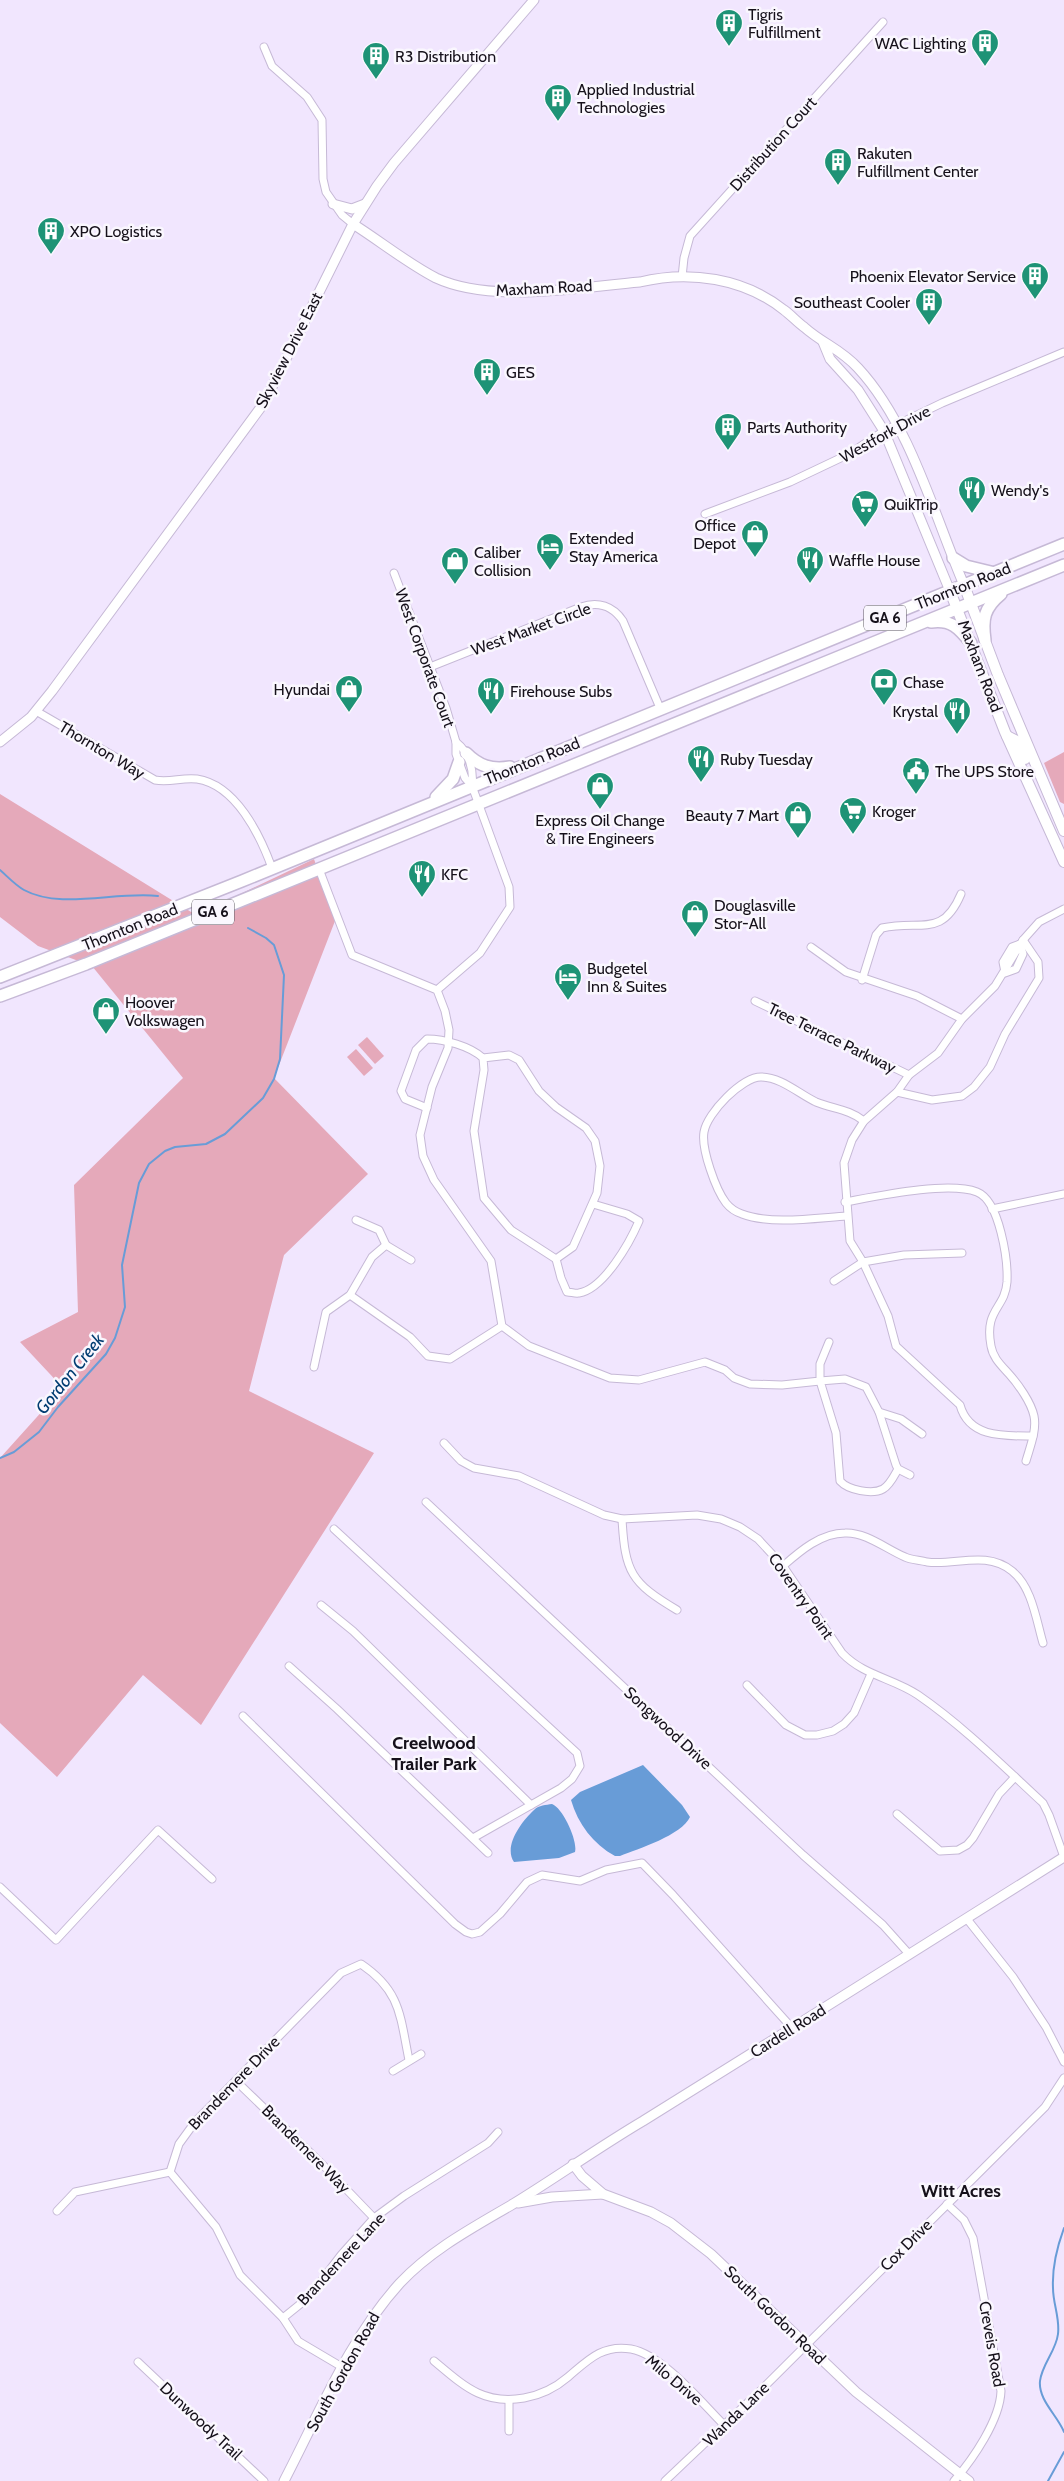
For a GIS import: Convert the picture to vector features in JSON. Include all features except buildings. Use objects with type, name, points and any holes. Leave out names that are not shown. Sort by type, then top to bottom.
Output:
[{"type":"highway","name":"Thornton Road","points":[[0,977],[46,961],[1064,544]]},
{"type":"highway","points":[[953,558],[966,566],[995,573]]},
{"type":"highway","name":"Thornton Road","points":[[0,996],[82,966],[1064,565]]},
{"type":"highway","points":[[985,640],[984,612],[992,602],[1010,587]]},
{"type":"highway","points":[[924,622],[949,622],[961,631],[971,643]]},
{"type":"highway","points":[[425,806],[453,780],[462,757],[487,767],[526,764]]},
{"type":"main road","name":"Maxham Road","points":[[964,585],[1064,831]]},
{"type":"main road","name":"Maxham Road","points":[[950,591],[1007,736],[1064,862]]},
{"type":"main road","points":[[1007,736],[1017,741],[1036,784],[1048,794]]},
{"type":"street","name":"Skyview Drive East","points":[[0,742],[36,711],[264,403],[353,224],[394,163],[534,0]]},
{"type":"street","name":"Distribution Court","points":[[682,276],[684,258],[690,236],[883,22]]},
{"type":"street","name":"Maxham Road","points":[[264,47],[272,66],[307,97],[322,120],[323,180],[326,192],[333,204],[353,224],[436,278],[460,287],[485,291],[515,292],[682,276],[723,281],[755,292],[784,310],[823,342],[840,350],[873,385],[897,425],[964,585]]},
{"type":"street","points":[[333,204],[352,209],[365,204]]},
{"type":"street","name":"Maxham Road","points":[[823,342],[830,359],[858,390],[884,431],[950,591]]},
{"type":"street","name":"Westfork Drive","points":[[705,514],[790,482],[849,454],[884,431],[942,403],[1064,352]]},
{"type":"street","name":"West Corporate Court","points":[[394,573],[456,742],[462,757],[473,774],[472,786]]},
{"type":"street","name":"West Market Circle","points":[[430,667],[581,606],[599,604],[614,611],[623,621],[660,708]]},
{"type":"street","name":"Thornton Way","points":[[36,711],[155,780],[165,782],[196,779],[216,785],[225,792],[251,824],[272,868]]},
{"type":"street","name":"West Corporate Court","points":[[456,742],[456,754],[462,757]]},
{"type":"street","name":"West Corporate Court","points":[[436,990],[480,953],[510,907],[509,887],[472,786],[465,778],[462,757]]},
{"type":"street","points":[[320,869],[352,955],[436,990],[445,1011],[448,1042],[432,1087],[420,1135],[423,1156],[434,1180],[490,1261],[502,1326],[529,1346],[610,1378],[639,1380],[705,1362],[725,1370],[734,1378],[750,1384],[782,1386],[845,1379],[866,1387],[879,1412],[898,1470],[910,1475]]},
{"type":"street","points":[[862,980],[876,935],[882,928],[934,925],[946,919],[955,908],[961,894]]},
{"type":"street","name":"Tree Terrace Parkway","points":[[1033,1436],[998,1436],[974,1427],[963,1419],[960,1405],[896,1346],[888,1316],[863,1262],[850,1242],[845,1202],[844,1163],[852,1140],[864,1121],[897,1092],[909,1075],[938,1053],[962,1019],[996,986],[1005,972],[1004,962],[1012,947],[1021,942],[1039,922],[1064,908]]},
{"type":"street","name":"Tree Terrace Parkway","points":[[1005,972],[1016,969],[1024,954],[1021,942]]},
{"type":"street","name":"Tree Terrace Parkway","points":[[897,1092],[932,1100],[962,1096],[974,1087],[990,1067],[1005,1034],[1038,978],[1038,962],[1021,942]]},
{"type":"street","points":[[811,947],[846,972],[862,980],[917,996],[962,1019]]},
{"type":"street","name":"Tree Terrace Parkway","points":[[755,1001],[909,1075]]},
{"type":"street","points":[[427,1108],[405,1099],[401,1091],[416,1050],[427,1039],[439,1039],[476,1052],[482,1058],[484,1070],[474,1131],[484,1198],[511,1230],[556,1259],[561,1278],[568,1292],[580,1293],[601,1281],[619,1257],[639,1221],[627,1214],[593,1204]]},
{"type":"street","points":[[482,1058],[509,1055],[519,1060],[539,1091],[556,1107],[586,1128],[595,1140],[600,1166],[597,1193],[573,1247],[556,1259]]},
{"type":"street","points":[[847,1216],[801,1219],[762,1218],[742,1215],[732,1210],[726,1203],[704,1148],[704,1132],[719,1106],[744,1082],[753,1078],[763,1077],[786,1085],[824,1105],[847,1110],[864,1121]]},
{"type":"street","points":[[845,1202],[891,1194],[950,1188],[978,1192],[988,1201],[1000,1227],[1007,1256],[1007,1284],[1004,1296],[993,1312],[988,1329],[992,1354],[1016,1381],[1034,1416],[1033,1436],[1026,1461]]},
{"type":"street","points":[[992,1209],[1064,1194]]},
{"type":"street","points":[[356,1220],[379,1230],[386,1245],[410,1260]]},
{"type":"street","points":[[314,1367],[326,1312],[350,1295],[367,1263],[386,1245]]},
{"type":"street","points":[[834,1281],[863,1262],[904,1255],[962,1253]]},
{"type":"street","points":[[350,1295],[410,1337],[428,1356],[450,1359],[502,1326]]},
{"type":"street","points":[[829,1342],[820,1364],[820,1381],[836,1433],[840,1481],[848,1486],[876,1491],[888,1484],[898,1470]]},
{"type":"street","points":[[879,1412],[902,1419],[922,1434]]},
{"type":"street","name":"Coventry Point","points":[[444,1442],[461,1461],[474,1468],[519,1476],[604,1515],[622,1519],[697,1515],[721,1519],[740,1527],[758,1539],[783,1566],[842,1653],[852,1664],[870,1674],[906,1688],[919,1696],[964,1732],[1043,1803],[1050,1816],[1064,1857]]},
{"type":"street","name":"Songwood Drive","points":[[426,1502],[804,1855],[883,1925],[909,1954]]},
{"type":"street","points":[[622,1519],[624,1551],[630,1572],[652,1596],[677,1610]]},
{"type":"street","points":[[334,1529],[577,1753],[580,1766],[572,1779],[531,1805],[472,1838]]},
{"type":"street","points":[[783,1566],[804,1548],[819,1539],[844,1532],[869,1539],[907,1558],[932,1562],[986,1560],[998,1563],[1011,1570],[1024,1584],[1043,1643]]},
{"type":"street","points":[[322,1605],[353,1631],[531,1805]]},
{"type":"street","points":[[289,1666],[337,1709],[488,1853]]},
{"type":"street","points":[[747,1685],[786,1724],[805,1735],[817,1735],[832,1732],[844,1724],[854,1713],[870,1674]]},
{"type":"street","points":[[244,1716],[455,1924],[466,1932],[476,1934],[487,1928],[514,1896],[534,1878],[550,1874],[580,1881],[606,1870],[642,1863],[793,2028]]},
{"type":"street","points":[[898,1814],[940,1851],[958,1850],[973,1838],[998,1794],[1015,1777]]},
{"type":"street","points":[[0,1887],[56,1940],[158,1830],[212,1879]]},
{"type":"street","name":"Cardell Road","points":[[513,2204],[573,2164],[1064,1857]]},
{"type":"street","points":[[967,1919],[1013,1977],[1046,2027],[1064,2062]]},
{"type":"street","name":"Brandemere Drive","points":[[170,2172],[179,2144],[195,2122],[326,1986],[341,1973],[361,1964],[379,1976],[398,2007],[409,2060]]},
{"type":"street","points":[[393,2071],[421,2054]]},
{"type":"street","name":"Cox Drive","points":[[805,2345],[1045,2107],[1064,2078]]},
{"type":"street","name":"Brandemere Way","points":[[236,2080],[374,2218]]},
{"type":"street","name":"Brandemere Lane","points":[[283,2318],[310,2298],[341,2255],[374,2218],[404,2196],[488,2143],[498,2132]]},
{"type":"street","name":"South Gordon Road","points":[[573,2164],[582,2176],[603,2194],[651,2212],[671,2223],[711,2254],[856,2392],[957,2477],[969,2481]]},
{"type":"street","points":[[57,2211],[75,2192],[170,2172],[216,2227],[240,2275],[283,2318],[298,2342],[342,2367]]},
{"type":"street","points":[[513,2204],[552,2197],[603,2194]]},
{"type":"street","name":"South Gordon Road","points":[[284,2481],[342,2367],[374,2314],[402,2281],[449,2243],[513,2204]]},
{"type":"street","name":"Creveis Road","points":[[947,2204],[964,2220],[973,2238],[1001,2391],[1000,2404],[989,2428],[957,2477]]},
{"type":"street","name":"Wanda Lane","points":[[665,2481],[805,2345]]},
{"type":"street","name":"Milo Drive","points":[[434,2361],[461,2384],[476,2393],[486,2398],[509,2401],[536,2396],[551,2390],[592,2356],[618,2349],[631,2349],[644,2354],[662,2366],[724,2425]]},
{"type":"street","name":"Dunwoody Trail","points":[[138,2362],[264,2481]]},
{"type":"street","points":[[509,2401],[509,2431]]},
{"type":"shaded area","points":[[1064,752],[1064,804],[1060,802],[1044,763]]},
{"type":"shaded area","points":[[0,794],[196,915],[314,859],[335,921],[274,1078],[368,1174],[284,1255],[249,1391],[374,1453],[201,1725],[143,1675],[57,1777],[0,1723],[0,1458],[63,1388],[20,1342],[78,1312],[74,1185],[183,1078],[92,966],[38,946],[0,917]]},
{"type":"shaded area","points":[[367,1037],[384,1056],[375,1064],[358,1045]]},
{"type":"shaded area","points":[[356,1049],[373,1068],[364,1076],[347,1057]]},
{"type":"water","points":[[643,1765],[682,1805],[690,1817],[678,1830],[659,1841],[620,1856],[615,1856],[600,1846],[587,1832],[571,1800],[580,1792]]},
{"type":"water","points":[[552,1804],[561,1812],[569,1825],[574,1840],[575,1852],[559,1858],[514,1862],[511,1856],[512,1841],[519,1827],[536,1808]]},
{"type":"waterway","name":"Gordon Creek","points":[[0,870],[24,890],[39,896],[55,899],[158,896]]},
{"type":"waterway","name":"Gordon Creek","points":[[0,1458],[14,1452],[39,1432],[58,1407],[106,1354],[115,1338],[125,1307],[122,1265],[139,1183],[149,1164],[165,1151],[175,1147],[206,1144],[225,1134],[263,1098],[274,1079],[280,1059],[284,975],[274,945],[248,928]]},
{"type":"waterway","points":[[1064,2228],[1057,2250],[1053,2273],[1053,2294],[1058,2334],[1040,2381],[1042,2395],[1064,2432]]},
{"type":"waterway","points":[[1048,2481],[1064,2452]]},
{"type":"place","name":"Tigris Fulfillment","points":[[729,47]]},
{"type":"place","name":"WAC Lighting","points":[[985,67]]},
{"type":"place","name":"R3 Distribution","points":[[376,80]]},
{"type":"place","name":"Applied Industrial Technologies","points":[[558,122]]},
{"type":"place","name":"Rakuten Fulfillment Center","points":[[838,186]]},
{"type":"place","name":"XPO Logistics","points":[[51,255]]},
{"type":"place","name":"Phoenix Elevator Service","points":[[1035,300]]},
{"type":"place","name":"Southeast Cooler","points":[[929,326]]},
{"type":"place","name":"GES","points":[[487,396]]},
{"type":"place","name":"Parts Authority","points":[[728,451]]},
{"type":"place","name":"Wendy's","points":[[972,514]]},
{"type":"place","name":"QuikTrip","points":[[865,528]]},
{"type":"place","name":"Office Depot","points":[[755,558]]},
{"type":"place","name":"Extended Stay America","points":[[550,571]]},
{"type":"place","name":"Waffle House","points":[[810,584]]},
{"type":"place","name":"Caliber Collision","points":[[455,585]]},
{"type":"place","name":"Chase","points":[[884,706]]},
{"type":"place","name":"Hyundai","points":[[349,713]]},
{"type":"place","name":"Firehouse Subs","points":[[491,715]]},
{"type":"place","name":"Krystal","points":[[957,735]]},
{"type":"place","name":"Ruby Tuesday","points":[[701,783]]},
{"type":"place","name":"The UPS Store","points":[[916,795]]},
{"type":"place","name":"Express Oil Change & Tire Engineers","points":[[600,810]]},
{"type":"place","name":"Kroger","points":[[853,835]]},
{"type":"place","name":"Beauty 7 Mart","points":[[798,839]]},
{"type":"place","name":"KFC","points":[[422,898]]},
{"type":"place","name":"Douglasville Stor-All","points":[[695,938]]},
{"type":"place","name":"Budgetel Inn & Suites","points":[[568,1001]]},
{"type":"place","name":"Hoover Volkswagen","points":[[106,1035]]},
{"type":"district","name":"Creelwood Trailer Park","points":[[434,1754]]},
{"type":"district","name":"Witt Acres","points":[[961,2191]]}]
